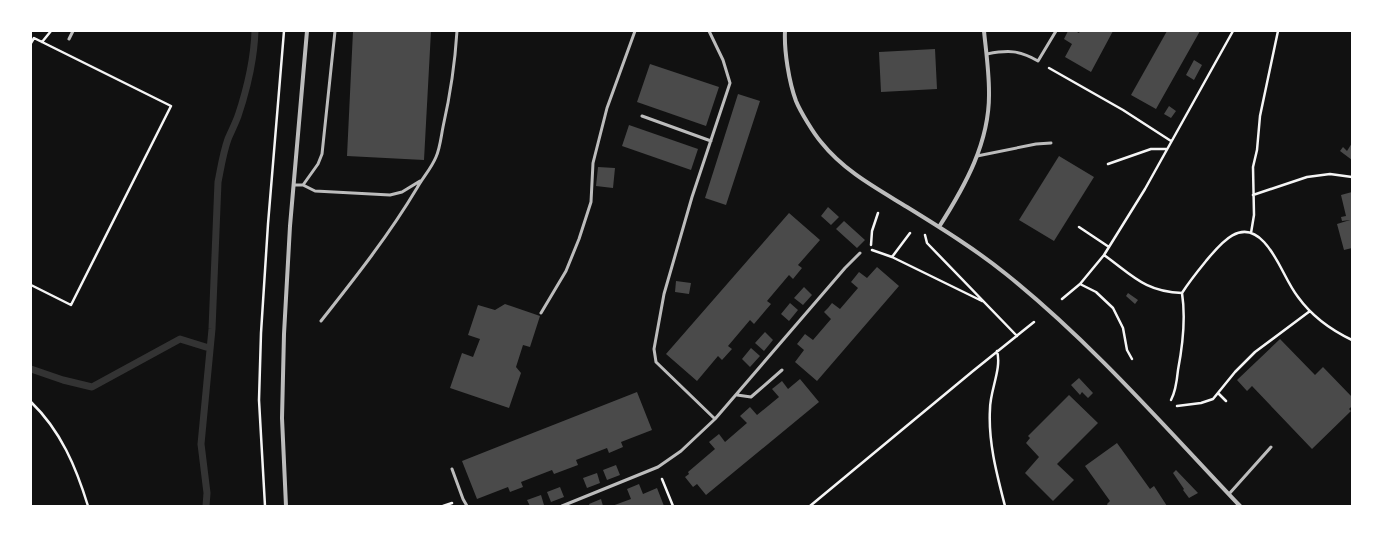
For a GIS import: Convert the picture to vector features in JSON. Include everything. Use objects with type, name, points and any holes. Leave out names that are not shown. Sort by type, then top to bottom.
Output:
[{"type":"street","points":[[286,506],[282,418],[282,378],[287,261],[307,31]]},
{"type":"street","points":[[785,31],[786,56],[796,102],[820,141],[840,162],[858,177],[982,255],[1031,294],[1114,372],[1240,506]]},
{"type":"street","points":[[939,227],[962,190],[977,156],[985,130],[990,93],[984,31]]},
{"type":"lane","points":[[68,39],[73,31]]},
{"type":"lane","points":[[303,185],[318,164],[322,154],[336,31]]},
{"type":"lane","points":[[321,321],[401,215],[429,171],[436,156],[446,115],[453,72],[457,31]]},
{"type":"lane","points":[[541,313],[566,271],[579,239],[591,202],[593,163],[607,108],[635,31]]},
{"type":"lane","points":[[709,31],[723,60],[730,83],[692,197],[664,294],[654,349],[656,362],[715,419]]},
{"type":"lane","points":[[987,54],[1013,51],[1026,55],[1038,62],[1056,31]]},
{"type":"lane","points":[[642,116],[711,141]]},
{"type":"lane","points":[[977,156],[1036,144],[1051,143]]},
{"type":"lane","points":[[294,185],[303,185],[315,191],[390,195],[402,192],[422,180]]},
{"type":"lane","points":[[562,506],[658,467],[681,451],[715,419],[737,395],[748,379],[860,253]]},
{"type":"lane","points":[[737,395],[751,397],[782,370]]},
{"type":"lane","points":[[1229,494],[1271,447]]},
{"type":"lane","points":[[452,469],[467,506]]},
{"type":"path","points":[[42,42],[50,31]]},
{"type":"path","points":[[265,506],[259,400],[261,325],[284,31]]},
{"type":"path","points":[[1062,299],[1080,284],[1109,247],[1233,31]]},
{"type":"path","points":[[1251,233],[1254,215],[1253,167],[1257,150],[1260,116],[1278,31]]},
{"type":"path","points":[[31,44],[34,38],[171,106],[71,305],[31,285]]},
{"type":"path","points":[[1038,62],[1171,141]]},
{"type":"path","points":[[1108,164],[1151,149],[1166,149]]},
{"type":"path","points":[[1253,195],[1307,177],[1330,174],[1352,177]]},
{"type":"path","points":[[871,250],[872,231],[878,213]]},
{"type":"path","points":[[928,220],[924,236],[927,243],[1017,336]]},
{"type":"path","points":[[1079,227],[1109,247]]},
{"type":"path","points":[[1171,400],[1176,384],[1185,321],[1182,293],[1192,278],[1225,239],[1239,232],[1251,233],[1259,237],[1271,251],[1297,296],[1310,311],[1337,332],[1352,340]]},
{"type":"path","points":[[892,257],[910,233]]},
{"type":"path","points":[[860,253],[871,250],[892,257],[984,302]]},
{"type":"path","points":[[1104,254],[1144,285],[1168,293],[1182,293]]},
{"type":"path","points":[[1080,284],[1096,292],[1113,308],[1123,328],[1127,350],[1132,359]]},
{"type":"path","points":[[1177,406],[1201,403],[1213,398],[1235,372],[1255,352],[1310,311]]},
{"type":"path","points":[[810,506],[1034,322]]},
{"type":"path","points":[[997,351],[998,359],[990,401],[990,423],[996,472],[1005,506]]},
{"type":"path","points":[[1218,393],[1226,401]]},
{"type":"path","points":[[31,402],[43,414],[63,442],[80,480],[88,506]]},
{"type":"path","points":[[666,489],[673,506]]},
{"type":"building","points":[[353,31],[431,31],[424,160],[347,156]]},
{"type":"building","points":[[1068,31],[1075,31],[1079,33],[1080,31],[1113,31],[1091,72],[1065,57],[1072,44],[1064,39]]},
{"type":"building","points":[[1167,31],[1200,31],[1156,109],[1131,95]]},
{"type":"building","points":[[935,49],[937,89],[881,92],[879,52]]},
{"type":"building","points":[[1194,60],[1202,65],[1194,80],[1186,75]]},
{"type":"building","points":[[650,64],[719,87],[706,126],[637,102]]},
{"type":"building","points":[[738,94],[760,101],[726,205],[705,198]]},
{"type":"building","points":[[1169,106],[1176,111],[1171,118],[1164,114]]},
{"type":"building","points":[[629,125],[698,149],[691,170],[622,146]]},
{"type":"building","points":[[1352,143],[1352,160],[1340,151],[1343,147],[1347,151]]},
{"type":"building","points":[[1059,156],[1094,177],[1054,241],[1019,220]]},
{"type":"building","points":[[598,167],[615,168],[613,188],[596,186]]},
{"type":"building","points":[[1352,192],[1352,248],[1344,250],[1337,224],[1350,220],[1342,221],[1341,217],[1346,216],[1341,195]]},
{"type":"building","points":[[828,207],[839,217],[831,225],[821,216]]},
{"type":"building","points":[[789,213],[820,240],[798,265],[802,268],[793,279],[789,275],[767,301],[771,304],[754,324],[750,320],[728,346],[732,349],[722,360],[718,356],[697,381],[666,354]]},
{"type":"building","points":[[844,221],[865,240],[857,248],[836,229]]},
{"type":"building","points":[[877,267],[899,286],[817,381],[795,362],[804,350],[797,344],[805,334],[813,340],[831,319],[824,312],[832,303],[840,309],[858,288],[851,282],[859,272],[867,278]]},
{"type":"building","points":[[676,281],[691,283],[689,294],[675,292]]},
{"type":"building","points":[[804,287],[812,295],[803,305],[794,298]]},
{"type":"building","points":[[1128,293],[1138,300],[1135,304],[1126,296]]},
{"type":"building","points":[[790,303],[798,310],[789,321],[781,314]]},
{"type":"building","points":[[505,304],[540,316],[530,347],[523,345],[516,367],[521,373],[509,408],[450,388],[462,353],[473,357],[480,339],[468,335],[478,305],[495,310]]},
{"type":"building","points":[[765,332],[773,340],[764,351],[755,343]]},
{"type":"building","points":[[1280,339],[1315,375],[1323,367],[1352,397],[1352,406],[1349,409],[1351,411],[1312,449],[1252,386],[1247,391],[1237,380]]},
{"type":"building","points":[[751,348],[760,356],[750,367],[742,359]]},
{"type":"building","points":[[1079,378],[1093,393],[1088,398],[1082,392],[1080,395],[1071,385]]},
{"type":"building","points":[[800,379],[819,402],[706,495],[697,484],[693,487],[685,477],[689,474],[688,472],[715,449],[709,442],[719,434],[725,442],[747,423],[740,416],[750,407],[757,415],[779,397],[772,389],[782,381],[788,389]]},
{"type":"building","points":[[637,392],[652,430],[621,442],[623,447],[609,453],[607,448],[576,460],[578,465],[554,474],[552,470],[521,482],[523,487],[510,492],[508,487],[477,499],[462,461]]},
{"type":"building","points":[[1069,395],[1098,423],[1057,464],[1074,480],[1053,501],[1025,473],[1039,457],[1026,443],[1030,438],[1028,436]]},
{"type":"building","points":[[1117,443],[1150,489],[1154,486],[1167,506],[1108,506],[1107,504],[1110,501],[1085,466]]},
{"type":"building","points":[[616,465],[620,475],[607,480],[603,470]]},
{"type":"building","points":[[1176,470],[1198,493],[1189,498],[1173,473]]},
{"type":"building","points":[[597,473],[600,483],[587,488],[583,478]]},
{"type":"building","points":[[639,484],[643,494],[657,488],[664,506],[612,506],[631,499],[627,489]]},
{"type":"building","points":[[560,487],[564,497],[551,502],[547,492]]},
{"type":"building","points":[[541,495],[544,505],[530,506],[527,500]]},
{"type":"building","points":[[601,499],[603,506],[590,506],[589,504]]},
{"type":"waterway","points":[[206,506],[207,493],[201,444],[212,329],[218,182],[226,144],[238,116],[247,85],[252,64],[255,31]]},
{"type":"waterway","points":[[31,369],[63,380],[92,387],[180,339],[209,348]]}]
